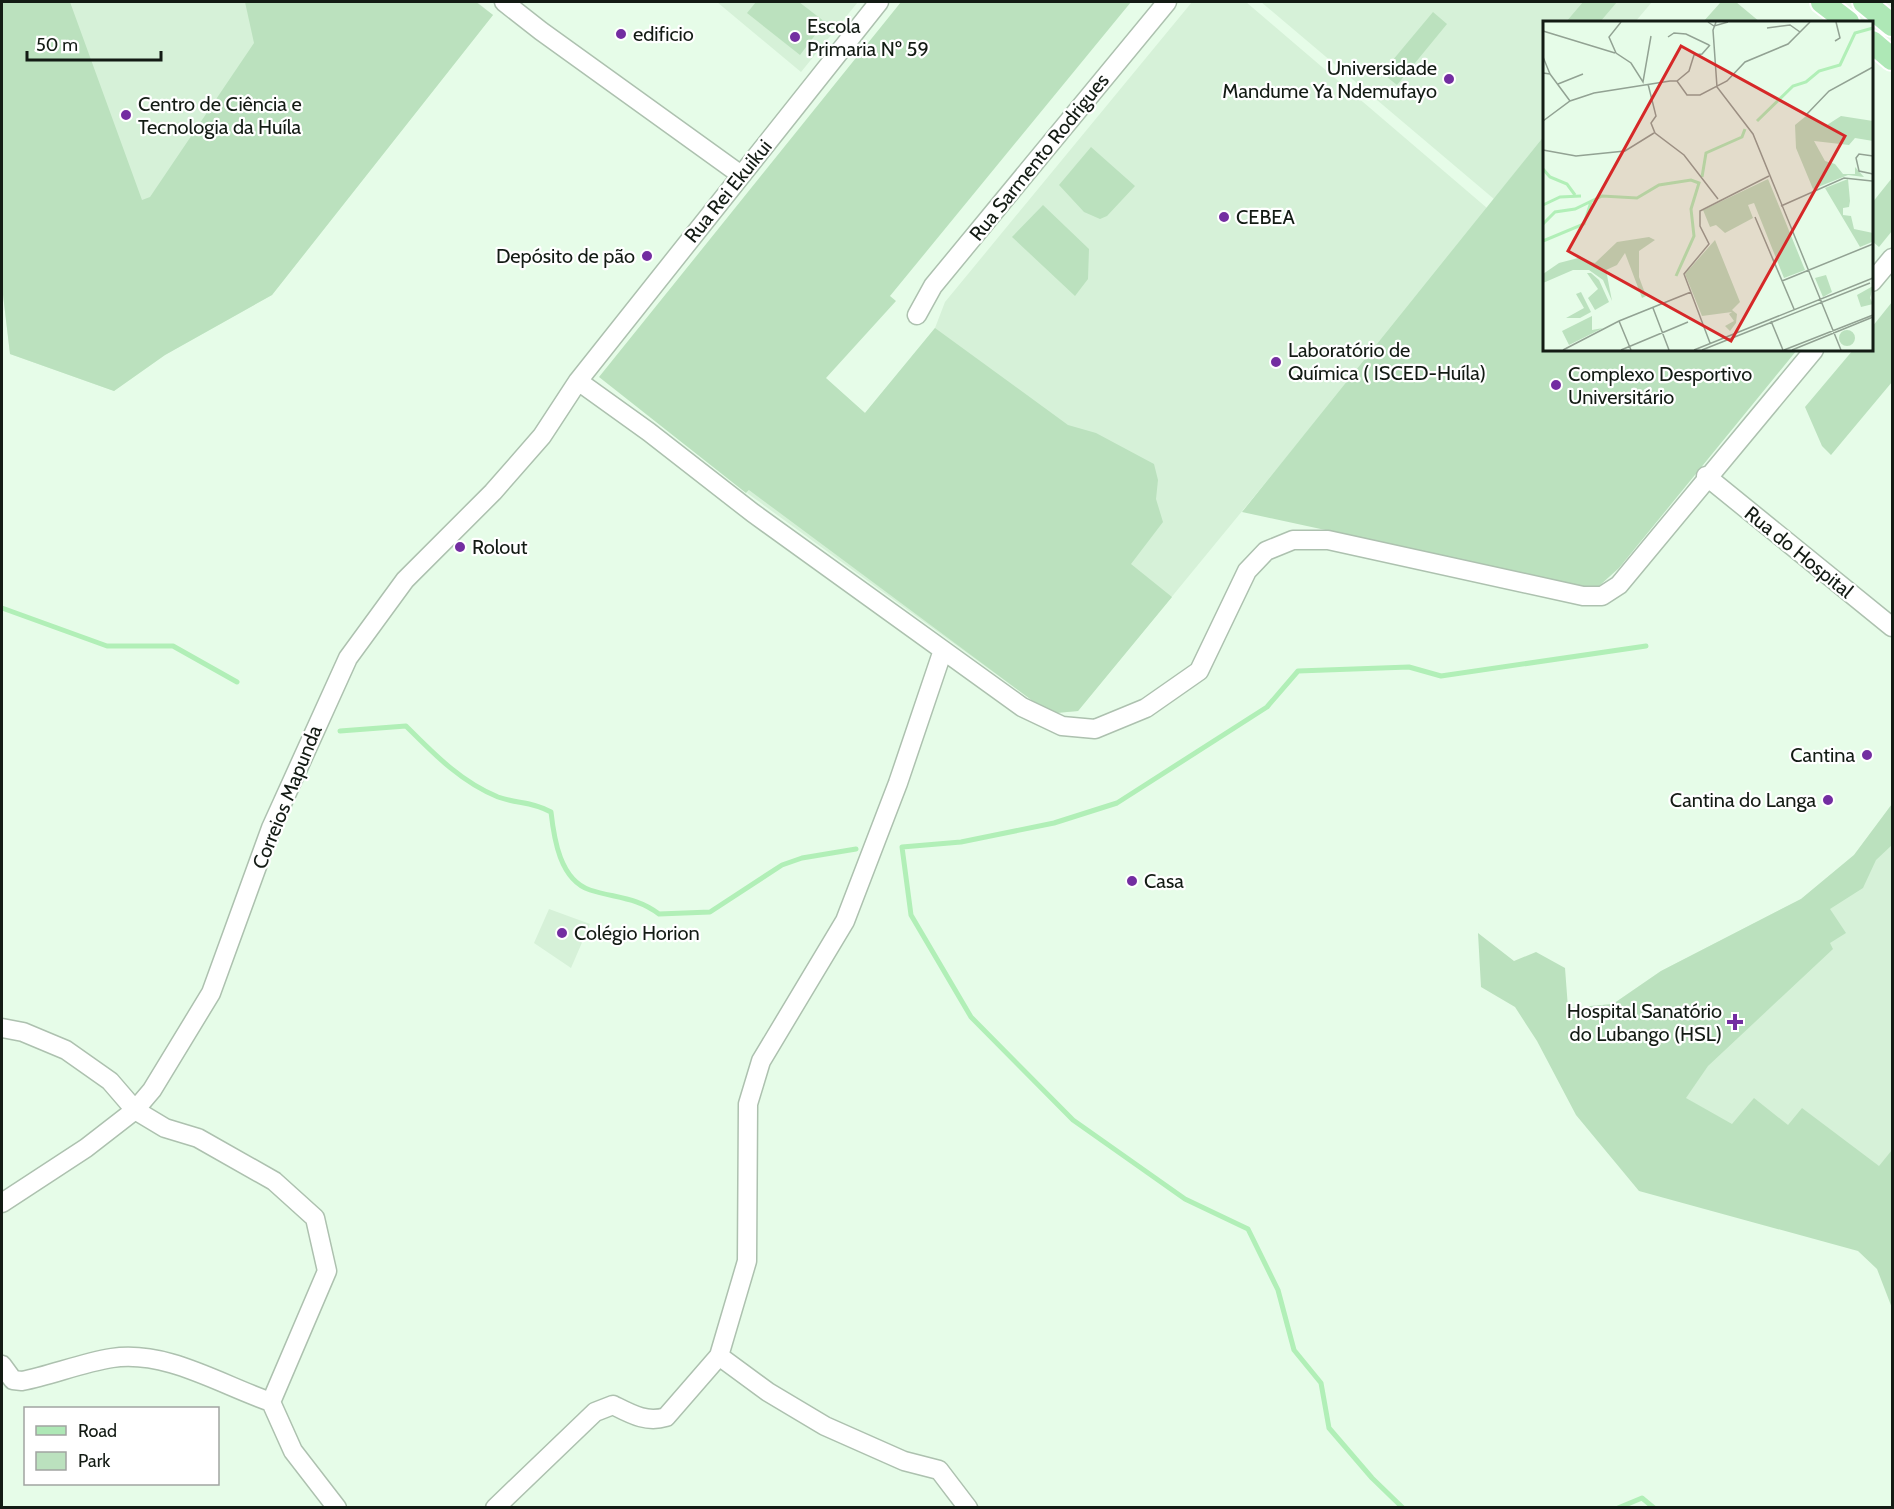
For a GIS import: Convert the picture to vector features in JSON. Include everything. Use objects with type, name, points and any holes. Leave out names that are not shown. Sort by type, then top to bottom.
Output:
[{"type":"main road","points":[[1822,2],[1847,21]]},
{"type":"main road","points":[[1864,2],[1893,25]]},
{"type":"main road","points":[[1873,43],[1893,59]]},
{"type":"street","points":[[504,2],[741,175]]},
{"type":"street","name":"Rua Rei Ekuikui","points":[[578,381],[879,2]]},
{"type":"street","name":"Rua Sarmento Rodrigues","points":[[917,315],[933,286],[1167,2]]},
{"type":"street","points":[[1873,281],[1893,258]]},
{"type":"street","points":[[578,381],[649,432],[753,513],[1022,707],[1062,726],[1095,729],[1146,708],[1199,671],[1247,571],[1266,551],[1293,540],[1328,540],[1583,596],[1602,596],[1619,585],[1706,476],[1813,351]]},
{"type":"street","name":"Correios Mapunda","points":[[2,1203],[86,1148],[135,1110],[168,1066],[211,993],[271,828],[348,658],[405,580],[493,492],[542,436],[578,381]]},
{"type":"street","name":"Rua do Hospital","points":[[1706,476],[1893,627]]},
{"type":"street","points":[[495,1508],[595,1412],[613,1405],[643,1419],[653,1421],[666,1417],[719,1356],[747,1261],[748,1104],[761,1061],[845,921],[898,783],[943,650]]},
{"type":"street","points":[[2,1028],[23,1032],[66,1050],[110,1081],[135,1110],[165,1128],[198,1138],[274,1181],[315,1218],[327,1271],[271,1402],[293,1451],[338,1508]]},
{"type":"street","points":[[719,1356],[768,1392],[825,1426],[904,1461],[939,1470],[968,1508]]},
{"type":"street","points":[[2,1365],[13,1380],[22,1381],[114,1358],[150,1359],[207,1376],[235,1390],[271,1402]]},
{"type":"shaded area","points":[[2,2],[477,2],[493,15],[272,295],[165,355],[114,391],[10,354],[2,286]]},
{"type":"shaded area","name":"Escola Primaria Nº 59","points":[[717,2],[858,2],[801,72]]},
{"type":"shaded area","points":[[1192,2],[1246,2],[1487,208],[1367,359],[1078,711],[1056,713],[1037,704],[747,493],[833,385],[865,413],[935,328],[945,302]]},
{"type":"shaded area","name":"Universidade Mandume Ya Ndemufayo","points":[[1261,2],[1652,2],[1636,21],[1543,21],[1543,137],[1494,199]]},
{"type":"shaded area","name":"Hospital Sanatório do Lubango (HSL)","points":[[1892,804],[1892,1217],[1685,1098],[1568,1008],[1613,1004],[1661,971],[1801,899],[1854,855]]},
{"type":"shaded area","name":"Colégio Horion","points":[[549,909],[590,924],[571,968],[534,943]]},
{"type":"green space","points":[[2,2],[70,2],[142,200],[150,197],[254,43],[245,2],[476,2],[493,15],[272,295],[165,355],[114,391],[10,354],[2,286]]},
{"type":"green space","points":[[756,2],[799,2],[825,22],[800,55],[747,13]]},
{"type":"green space","points":[[901,2],[1131,2],[890,296],[896,301],[826,378],[865,413],[935,328],[1068,425],[1096,433],[1154,464],[1158,480],[1156,499],[1163,522],[1131,564],[1172,597],[1078,711],[1056,713],[1037,704],[749,490],[746,493],[599,377]]},
{"type":"green space","points":[[1583,2],[1617,2],[1601,21],[1567,21]]},
{"type":"green space","points":[[1736,2],[1759,21],[1704,21],[1720,3]]},
{"type":"green space","points":[[1433,12],[1447,24],[1397,85],[1382,73]]},
{"type":"green space","name":"Complexo Desportivo Universitário","points":[[1543,137],[1543,351],[1796,351],[1619,568],[1599,586],[1588,587],[1242,512]]},
{"type":"green space","points":[[1091,147],[1135,186],[1107,216],[1100,219],[1084,212],[1059,185]]},
{"type":"green space","points":[[1892,178],[1892,231],[1879,247],[1873,242],[1873,202]]},
{"type":"green space","points":[[1043,205],[1089,249],[1088,279],[1075,296],[1012,237]]},
{"type":"green space","points":[[1892,302],[1892,382],[1831,455],[1822,446],[1805,407],[1852,351],[1873,351],[1873,326]]},
{"type":"green space","points":[[1892,804],[1892,845],[1876,860],[1863,888],[1830,909],[1846,933],[1830,943],[1833,949],[1708,1066],[1686,1098],[1732,1124],[1754,1098],[1788,1125],[1802,1108],[1879,1166],[1892,1150],[1892,1308],[1877,1269],[1858,1251],[1639,1191],[1576,1115],[1537,1041],[1515,1007],[1481,987],[1478,933],[1514,961],[1536,952],[1565,968],[1568,1008],[1613,1004],[1661,971],[1801,899],[1854,855]]},
{"type":"waterway","points":[[2,608],[107,646],[173,646],[237,682]]},
{"type":"waterway","points":[[1403,1508],[1372,1478],[1329,1428],[1321,1383],[1294,1350],[1278,1290],[1248,1229],[1185,1199],[1073,1120],[971,1017],[911,915],[902,847],[961,842],[1054,823],[1117,803],[1267,707],[1298,671],[1409,667],[1441,676],[1646,646]]},
{"type":"waterway","points":[[340,731],[406,726],[438,757],[472,784],[498,797],[537,806],[551,812],[560,857],[565,868],[580,885],[590,890],[634,901],[659,914],[710,912],[782,865],[802,858],[856,849]]},
{"type":"waterway","points":[[1618,1508],[1642,1498],[1654,1508]]},
{"type":"place","name":"edificio","points":[[621,34]]},
{"type":"place","name":"Escola Primaria Nº 59","points":[[795,37]]},
{"type":"place","name":"Universidade Mandume Ya Ndemufayo","points":[[1449,79]]},
{"type":"place","name":"Centro de Ciência e Tecnologia da Huíla","points":[[126,115]]},
{"type":"place","name":"CEBEA","points":[[1224,217]]},
{"type":"place","name":"Depósito de pão","points":[[647,256]]},
{"type":"place","name":"Laboratório de Química ( ISCED-Huíla)","points":[[1276,362]]},
{"type":"place","name":"Complexo Desportivo Universitário","points":[[1556,385]]},
{"type":"place","name":"Rolout","points":[[460,547]]},
{"type":"place","name":"Cantina","points":[[1867,755]]},
{"type":"place","name":"Cantina do Langa","points":[[1828,800]]},
{"type":"place","name":"Casa","points":[[1132,881]]},
{"type":"place","name":"Colégio Horion","points":[[562,933]]},
{"type":"place","name":"Hospital Sanatório do Lubango (HSL)","points":[[1735,1022]]}]
